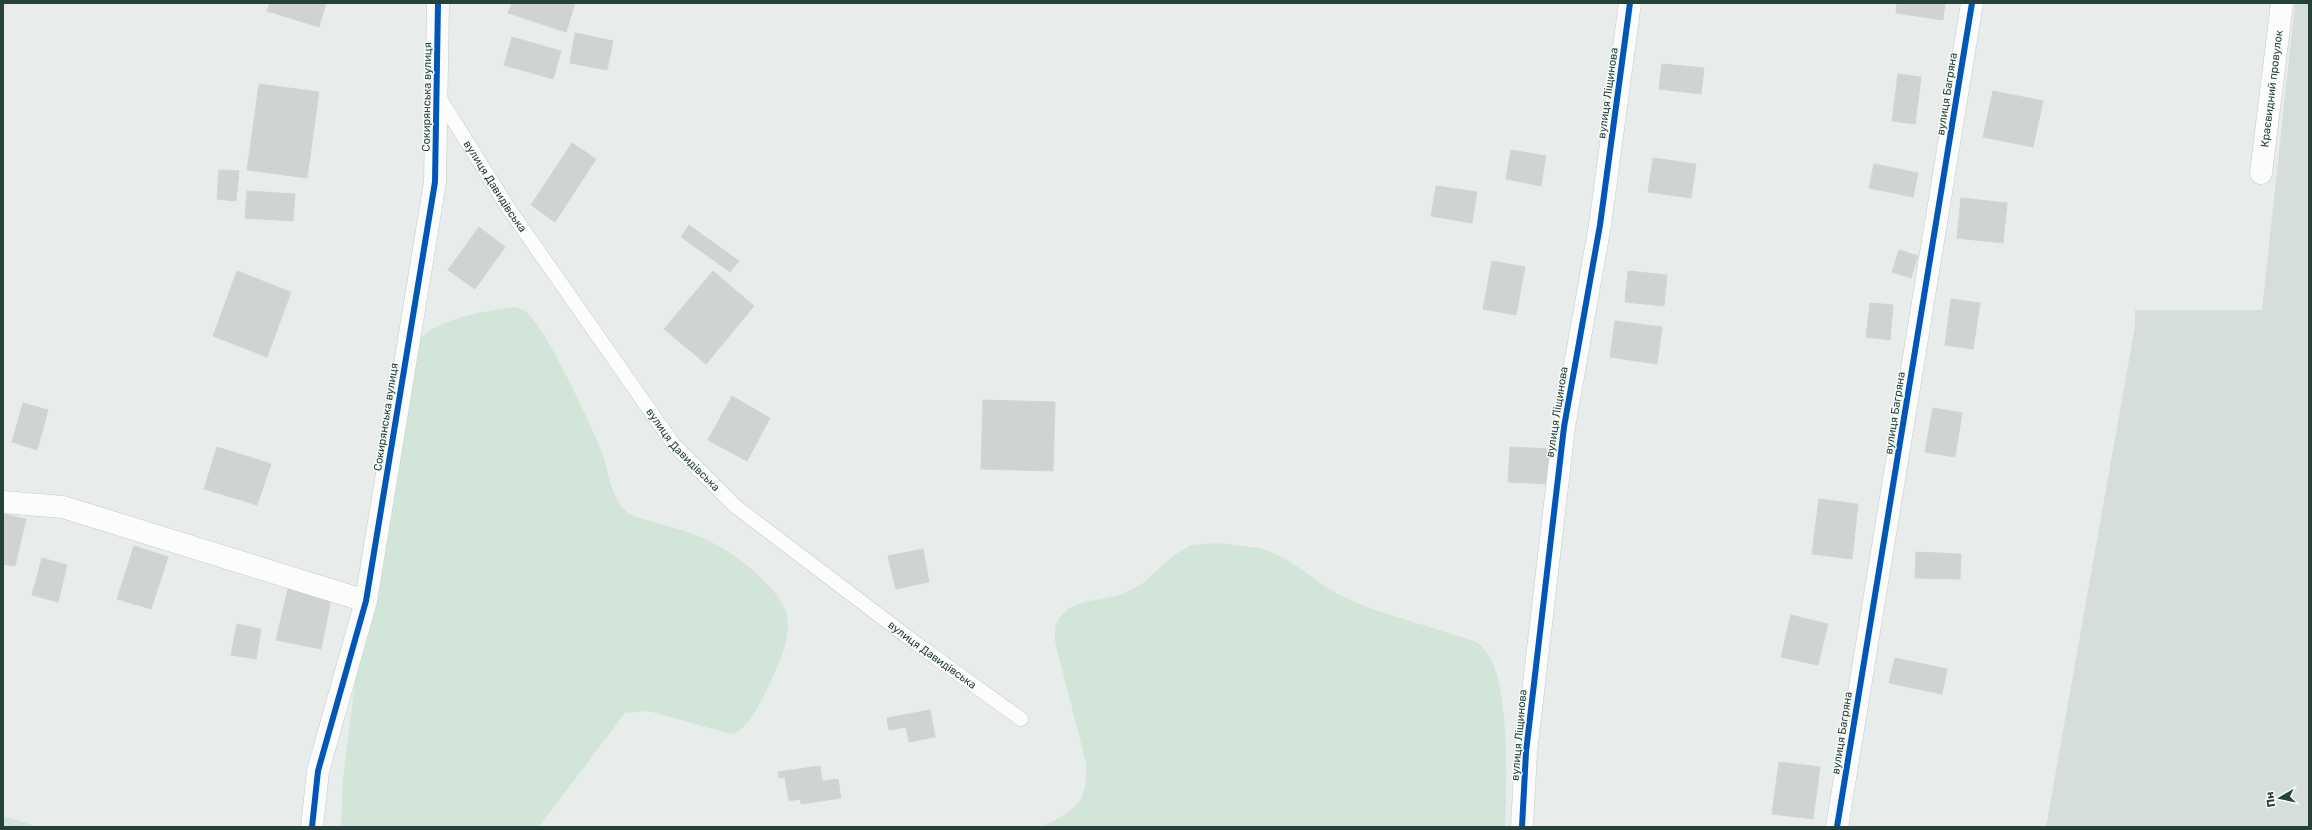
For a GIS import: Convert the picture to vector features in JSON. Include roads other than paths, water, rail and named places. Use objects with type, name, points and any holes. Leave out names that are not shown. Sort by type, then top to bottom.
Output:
[{"type":"street","name":"Сокирянська вулиця","points":[[312,827],[318,771],[366,601],[435,182],[438,3]]},
{"type":"street","name":"вулиця Ліщинова","points":[[1522,827],[1526,752],[1564,427],[1600,225],[1630,3]]},
{"type":"street","name":"вулиця Багряна","points":[[1837,827],[1972,3]]},
{"type":"street","name":"Краєвидний провулок","points":[[2261,173],[2282,3]]},
{"type":"street","points":[[3,502],[63,507],[366,601]]},
{"type":"lane","name":"вулиця Давидівська","points":[[437,94],[508,209],[674,445],[735,506],[917,644],[1021,719]]}]
